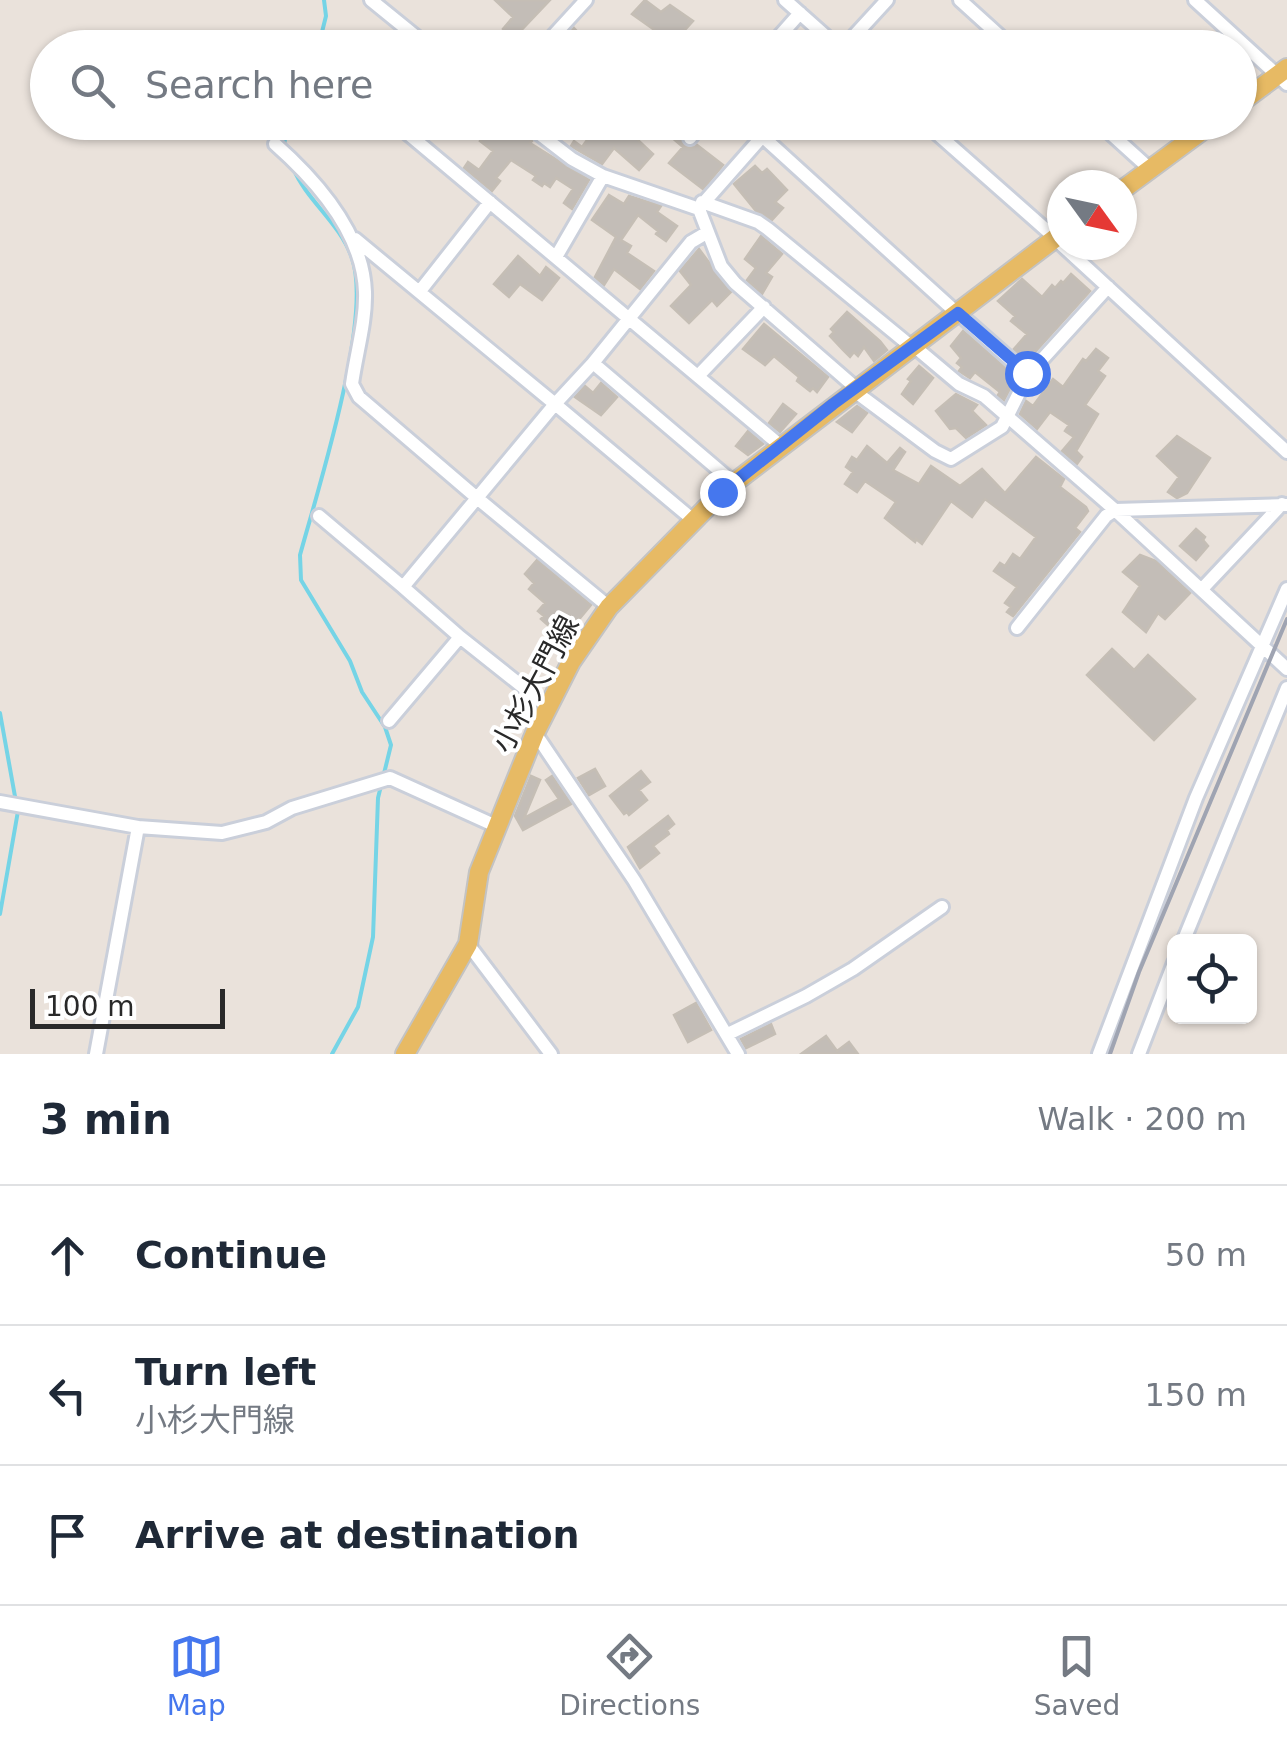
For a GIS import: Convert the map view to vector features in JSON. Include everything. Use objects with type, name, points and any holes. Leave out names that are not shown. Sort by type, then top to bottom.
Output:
[{"type":"main road","points":[[1257,93],[1284,76]]},
{"type":"main road","points":[[1137,179],[1190,140]]},
{"type":"main road","name":"小杉大門線","points":[[405,1054],[468,944],[479,872],[535,733],[572,662],[609,607],[692,519],[734,483],[854,389],[1047,249]]},
{"type":"street","points":[[371,0],[408,30]]},
{"type":"street","points":[[558,30],[586,0]]},
{"type":"street","points":[[786,0],[820,30]]},
{"type":"street","points":[[858,30],[887,0]]},
{"type":"street","points":[[960,0],[993,30]]},
{"type":"street","points":[[1194,0],[1230,30]]},
{"type":"street","points":[[785,30],[800,13]]},
{"type":"street","points":[[1257,53],[1284,76]]},
{"type":"street","points":[[416,140],[781,446]]},
{"type":"street","points":[[547,140],[603,176],[758,222],[768,229],[959,384],[984,396],[1287,669]]},
{"type":"street","points":[[701,206],[759,140]]},
{"type":"street","points":[[766,140],[1028,375]]},
{"type":"street","points":[[945,140],[1047,229]]},
{"type":"street","points":[[1118,140],[1150,170]]},
{"type":"street","points":[[276,144],[309,178],[353,238],[692,519]]},
{"type":"street","points":[[556,257],[603,176]]},
{"type":"street","points":[[420,291],[490,202]]},
{"type":"street","points":[[701,206],[721,266],[854,389],[951,459],[1002,428],[1028,375],[1108,287]]},
{"type":"street","points":[[403,587],[691,242],[708,232]]},
{"type":"street","points":[[353,238],[365,294],[352,384],[359,397],[609,607]]},
{"type":"street","points":[[1080,260],[1287,452]]},
{"type":"street","points":[[698,376],[764,308]]},
{"type":"street","points":[[593,363],[734,483]]},
{"type":"street","points":[[1017,628],[1106,516],[1115,510],[1285,502]]},
{"type":"street","points":[[1202,589],[1285,502]]},
{"type":"street","points":[[319,516],[548,707]]},
{"type":"street","points":[[1099,1054],[1196,798],[1287,589]]},
{"type":"street","points":[[390,721],[460,637]]},
{"type":"street","points":[[1186,934],[1287,688]]},
{"type":"street","points":[[535,733],[634,880],[738,1054]]},
{"type":"street","points":[[0,802],[138,827],[222,833],[266,822],[292,808],[390,778],[496,826]]},
{"type":"street","points":[[96,1054],[138,827]]},
{"type":"street","points":[[728,1034],[853,969],[942,906]]},
{"type":"street","points":[[468,944],[551,1054]]},
{"type":"street","points":[[1138,1054],[1167,981]]},
{"type":"building","points":[[495,0],[550,0],[522,30],[504,30],[513,17]]},
{"type":"building","points":[[645,0],[661,12],[670,5],[693,21],[685,30],[655,30],[632,14]]},
{"type":"building","points":[[531,140],[530,143],[589,180],[572,209],[564,203],[573,189],[556,178],[550,187],[544,183],[542,186],[533,180],[536,176],[511,160],[496,178],[500,181],[492,191],[464,168],[468,162],[479,170],[493,151],[480,141]]},
{"type":"building","points":[[587,140],[638,140],[653,154],[639,170],[614,148],[602,164],[571,146],[574,141],[582,147]]},
{"type":"building","points":[[675,140],[682,140],[689,148],[697,145],[723,165],[703,189],[669,163],[683,147]]},
{"type":"building","points":[[755,166],[762,173],[767,169],[787,190],[775,202],[783,208],[772,220],[756,211],[734,184]]},
{"type":"building","points":[[609,195],[624,204],[629,196],[661,206],[657,212],[677,226],[666,241],[638,215],[621,240],[631,246],[627,253],[654,271],[640,289],[614,269],[604,285],[595,277],[616,237],[592,220]]},
{"type":"building","points":[[761,236],[782,254],[766,273],[772,277],[762,294],[747,280],[756,268],[745,259]]},
{"type":"building","points":[[699,249],[731,292],[717,306],[712,300],[689,323],[671,306],[691,285],[680,271]]},
{"type":"building","points":[[518,256],[540,276],[546,267],[559,278],[542,300],[520,284],[509,297],[494,284]]},
{"type":"building","points":[[1071,274],[1090,291],[1027,361],[1014,349],[1027,334],[1011,321],[1015,316],[998,301],[1022,279],[1042,297],[1052,285],[1055,288]]},
{"type":"building","points":[[847,312],[887,350],[874,361],[864,347],[858,356],[854,352],[850,357],[830,336],[834,332],[831,329]]},
{"type":"building","points":[[764,324],[828,377],[817,392],[797,381],[799,377],[774,356],[765,365],[743,349]]},
{"type":"building","points":[[963,331],[1016,377],[1004,400],[975,372],[970,378],[959,371],[962,367],[957,363],[961,358],[951,346]]},
{"type":"building","points":[[1096,349],[1108,358],[1098,371],[1105,376],[1085,405],[1098,414],[1076,451],[1082,457],[1077,464],[1062,451],[1074,437],[1065,431],[1069,425],[1050,412],[1037,429],[1020,414],[1026,401],[1033,406],[1053,379],[1063,387],[1083,359],[1086,361]]},
{"type":"building","points":[[919,366],[933,378],[913,404],[902,394]]},
{"type":"building","points":[[601,383],[617,397],[601,415],[575,397],[585,386],[593,393]]},
{"type":"building","points":[[956,394],[977,405],[972,411],[986,425],[966,438],[956,428],[950,429],[936,411]]},
{"type":"building","points":[[783,404],[796,414],[780,432],[769,423]]},
{"type":"building","points":[[857,406],[867,413],[852,432],[837,422]]},
{"type":"building","points":[[748,431],[763,444],[748,455],[736,446]]},
{"type":"building","points":[[1177,436],[1210,458],[1187,493],[1177,498],[1168,492],[1179,477],[1157,456]]},
{"type":"building","points":[[867,446],[887,463],[900,448],[905,452],[893,470],[919,484],[931,466],[960,486],[982,469],[1005,493],[1036,457],[1064,479],[1060,487],[1088,511],[1075,528],[1080,532],[1013,616],[1007,612],[1011,607],[1005,603],[1017,587],[994,571],[1000,563],[1005,566],[1013,554],[1020,559],[1036,537],[985,499],[972,517],[951,501],[922,544],[916,539],[915,542],[885,518],[896,502],[865,481],[857,492],[845,484],[853,472],[846,467]]},
{"type":"building","points":[[1196,529],[1208,546],[1196,560],[1180,546]]},
{"type":"building","points":[[1140,555],[1156,561],[1190,593],[1165,619],[1158,613],[1146,632],[1123,612],[1140,586],[1123,572]]},
{"type":"building","points":[[537,560],[591,605],[566,635],[541,619],[544,616],[538,611],[545,603],[529,589],[534,583],[525,574]]},
{"type":"building","points":[[1112,649],[1134,670],[1148,655],[1195,699],[1154,740],[1087,675]]},
{"type":"building","points":[[595,769],[605,786],[589,795],[578,778]]},
{"type":"building","points":[[641,771],[650,782],[639,790],[647,800],[629,815],[624,814],[610,796]]},
{"type":"building","points":[[531,776],[540,780],[524,818],[559,799],[546,780],[552,776],[571,804],[523,830],[515,816]]},
{"type":"building","points":[[668,816],[674,824],[667,830],[669,834],[653,846],[659,853],[640,868],[628,847]]},
{"type":"building","points":[[696,1003],[711,1030],[688,1042],[674,1015]]},
{"type":"building","points":[[771,1024],[775,1034],[746,1048],[741,1039]]},
{"type":"building","points":[[826,1036],[837,1051],[849,1042],[858,1054],[801,1054]]},
{"type":"waterway","points":[[322,30],[324,0]]},
{"type":"waterway","points":[[284,145],[285,140]]},
{"type":"waterway","points":[[293,168],[347,245],[357,285],[350,361],[300,555],[301,580],[350,661],[391,745],[378,798],[373,937],[358,1007],[332,1054]]},
{"type":"waterway","points":[[0,713],[16,802]]},
{"type":"waterway","points":[[0,914],[18,811]]},
{"type":"railway","points":[[1110,1054],[1139,972],[1287,619]]},
{"type":"route","points":[[722,492],[833,404],[958,313],[1027,373]]}]
